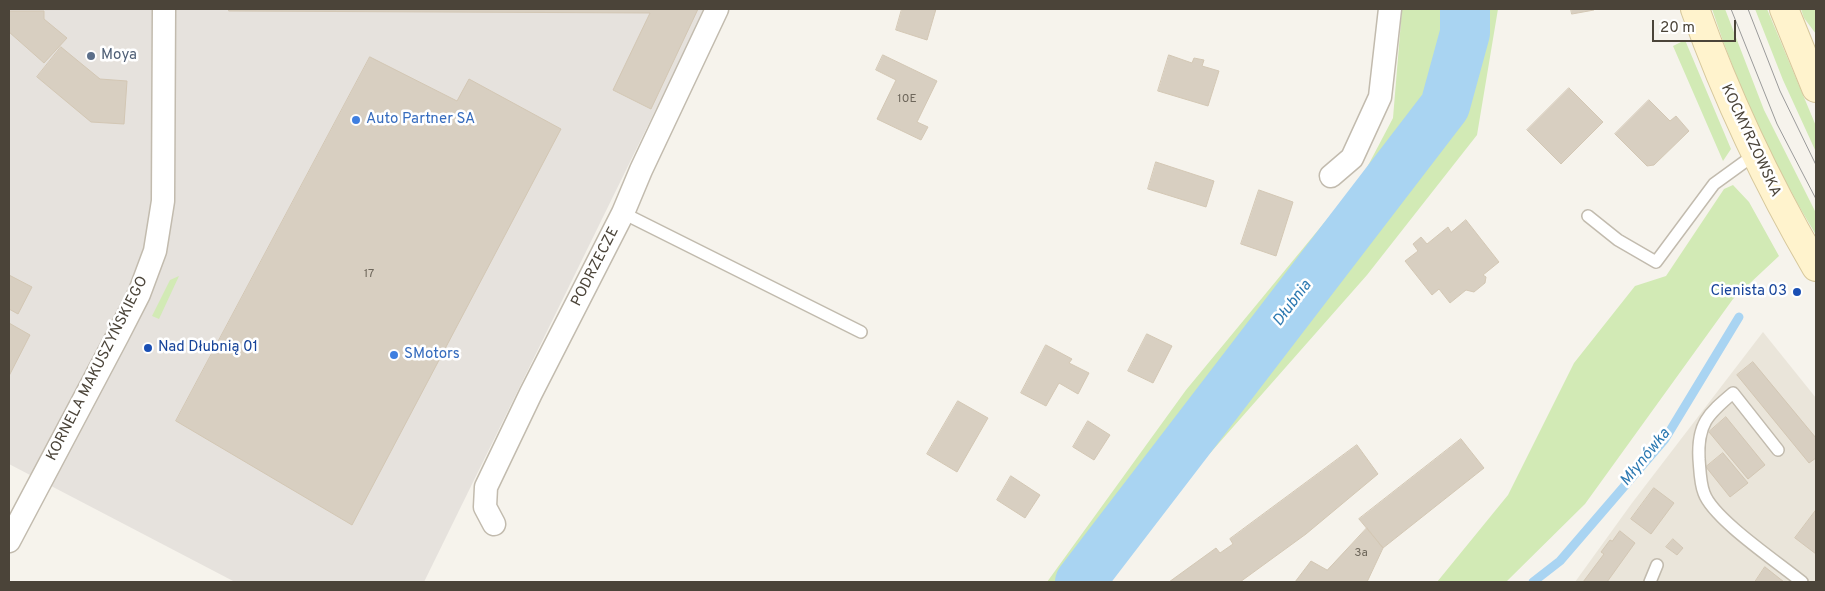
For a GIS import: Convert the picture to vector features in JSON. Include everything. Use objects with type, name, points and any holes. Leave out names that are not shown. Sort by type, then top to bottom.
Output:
[{"type":"main road","name":"KOCMYRZOWSKA","points":[[1695,9],[1726,91],[1754,154],[1816,267]]},
{"type":"main road","points":[[1787,19],[1816,88]]},
{"type":"street","name":"KORNELA MAKUSZYŃSKIEGO","points":[[9,541],[123,327],[145,280],[155,251],[163,201],[164,9]]},
{"type":"street","name":"PODRZECZE","points":[[494,524],[485,507],[486,487],[531,393],[623,213],[641,170],[717,9]]},
{"type":"street","points":[[1331,176],[1352,158],[1380,97],[1390,9]]},
{"type":"street","points":[[1787,19],[1816,47]]},
{"type":"lane","points":[[1588,216],[1618,240],[1656,262],[1714,184],[1754,154]]},
{"type":"lane","points":[[623,213],[861,332]]},
{"type":"lane","points":[[1778,450],[1734,393],[1712,411],[1703,424],[1699,435],[1700,472],[1704,494],[1724,520],[1802,582]]},
{"type":"lane","points":[[1650,582],[1657,565]]},
{"type":"shaded area","points":[[9,9],[705,9],[424,582],[235,582],[9,464]]},
{"type":"shaded area","points":[[1763,332],[1816,398],[1816,582],[1575,582],[1632,503]]},
{"type":"green space","points":[[1402,9],[1498,9],[1477,135],[1367,275],[1145,527],[1109,582],[1047,582],[1186,390],[1362,177],[1393,118]]},
{"type":"green space","points":[[1712,9],[1725,9],[1764,110],[1816,213],[1816,235],[1785,181],[1745,97]]},
{"type":"green space","points":[[1755,9],[1767,9],[1816,126],[1816,152],[1783,80]]},
{"type":"green space","points":[[1801,9],[1816,9],[1816,34],[1804,18]]},
{"type":"green space","points":[[1685,40],[1731,149],[1723,161],[1673,46]]},
{"type":"green space","points":[[1733,185],[1749,202],[1779,256],[1733,299],[1585,504],[1506,582],[1437,582],[1508,495],[1574,363],[1635,286],[1666,276],[1724,189]]},
{"type":"green space","points":[[179,276],[159,319],[152,316],[170,280]]},
{"type":"building","points":[[229,9],[698,9],[651,109],[613,90],[650,13],[229,11]]},
{"type":"building","points":[[902,9],[936,9],[927,40],[896,30]]},
{"type":"building","points":[[1571,9],[1594,9],[1594,10],[1572,14]]},
{"type":"building","points":[[9,11],[44,11],[44,19],[67,38],[44,63],[9,32]]},
{"type":"building","points":[[61,47],[100,79],[127,81],[124,124],[91,122],[37,77]]},
{"type":"building","points":[[883,55],[937,81],[917,122],[928,127],[921,140],[877,119],[896,80],[876,70]]},
{"type":"building","points":[[1169,55],[1192,63],[1194,58],[1204,60],[1202,66],[1219,71],[1208,106],[1158,91]]},
{"type":"building","points":[[370,57],[457,101],[469,79],[561,129],[352,525],[176,421]]},
{"type":"building","points":[[1569,88],[1603,122],[1561,164],[1527,130]]},
{"type":"building","points":[[1649,100],[1670,121],[1676,116],[1689,131],[1654,165],[1647,166],[1615,134]]},
{"type":"building","points":[[1156,162],[1214,181],[1206,207],[1148,189]]},
{"type":"building","points":[[1259,190],[1293,202],[1276,256],[1241,244]]},
{"type":"building","points":[[1466,220],[1499,262],[1483,275],[1486,277],[1485,283],[1474,292],[1466,290],[1450,303],[1439,289],[1432,295],[1405,261],[1418,251],[1413,244],[1421,237],[1427,244],[1448,227],[1451,232]]},
{"type":"building","points":[[9,275],[32,287],[18,314],[9,309]]},
{"type":"building","points":[[9,323],[30,335],[9,376]]},
{"type":"building","points":[[1147,334],[1172,346],[1153,383],[1128,371]]},
{"type":"building","points":[[1046,345],[1072,359],[1069,363],[1089,373],[1078,394],[1059,383],[1046,406],[1021,393]]},
{"type":"building","points":[[1753,362],[1816,438],[1816,458],[1809,463],[1737,375]]},
{"type":"building","points":[[958,401],[988,418],[957,472],[927,454]]},
{"type":"building","points":[[1726,417],[1765,465],[1748,479],[1709,432]]},
{"type":"building","points":[[1088,421],[1110,435],[1094,460],[1073,447]]},
{"type":"building","points":[[1461,439],[1484,468],[1383,548],[1359,519]]},
{"type":"building","points":[[1357,445],[1378,474],[1306,534],[1240,582],[1169,582],[1216,548],[1220,553],[1233,544],[1230,539]]},
{"type":"building","points":[[1723,453],[1748,483],[1730,497],[1706,467]]},
{"type":"building","points":[[1011,476],[1040,495],[1025,518],[997,500]]},
{"type":"building","points":[[1654,488],[1674,503],[1651,534],[1631,519]]},
{"type":"building","points":[[1816,510],[1816,554],[1795,538]]},
{"type":"building","points":[[1367,528],[1383,548],[1367,582],[1295,582],[1311,561],[1327,570]]},
{"type":"building","points":[[1620,531],[1635,543],[1607,582],[1583,582],[1604,554],[1601,552]]},
{"type":"building","points":[[1673,539],[1683,548],[1677,555],[1666,547]]},
{"type":"building","points":[[1765,567],[1784,582],[1755,582]]},
{"type":"waterway","name":"Dłubnia","points":[[1080,582],[1445,106],[1465,33],[1465,9]]},
{"type":"waterway","name":"Młynówka","points":[[1533,582],[1560,561],[1665,439],[1739,317]]},
{"type":"tram line","points":[[1731,9],[1777,124],[1816,199]]},
{"type":"tram line","points":[[1748,9],[1780,91],[1816,165]]},
{"type":"place","name":"Moya","points":[[91,56]]},
{"type":"place","name":"Auto Partner SA","points":[[356,120]]},
{"type":"place","name":"Cienista 03","points":[[1797,292]]},
{"type":"place","name":"Nad Dłubnią 01","points":[[148,348]]},
{"type":"place","name":"SMotors","points":[[394,355]]}]
